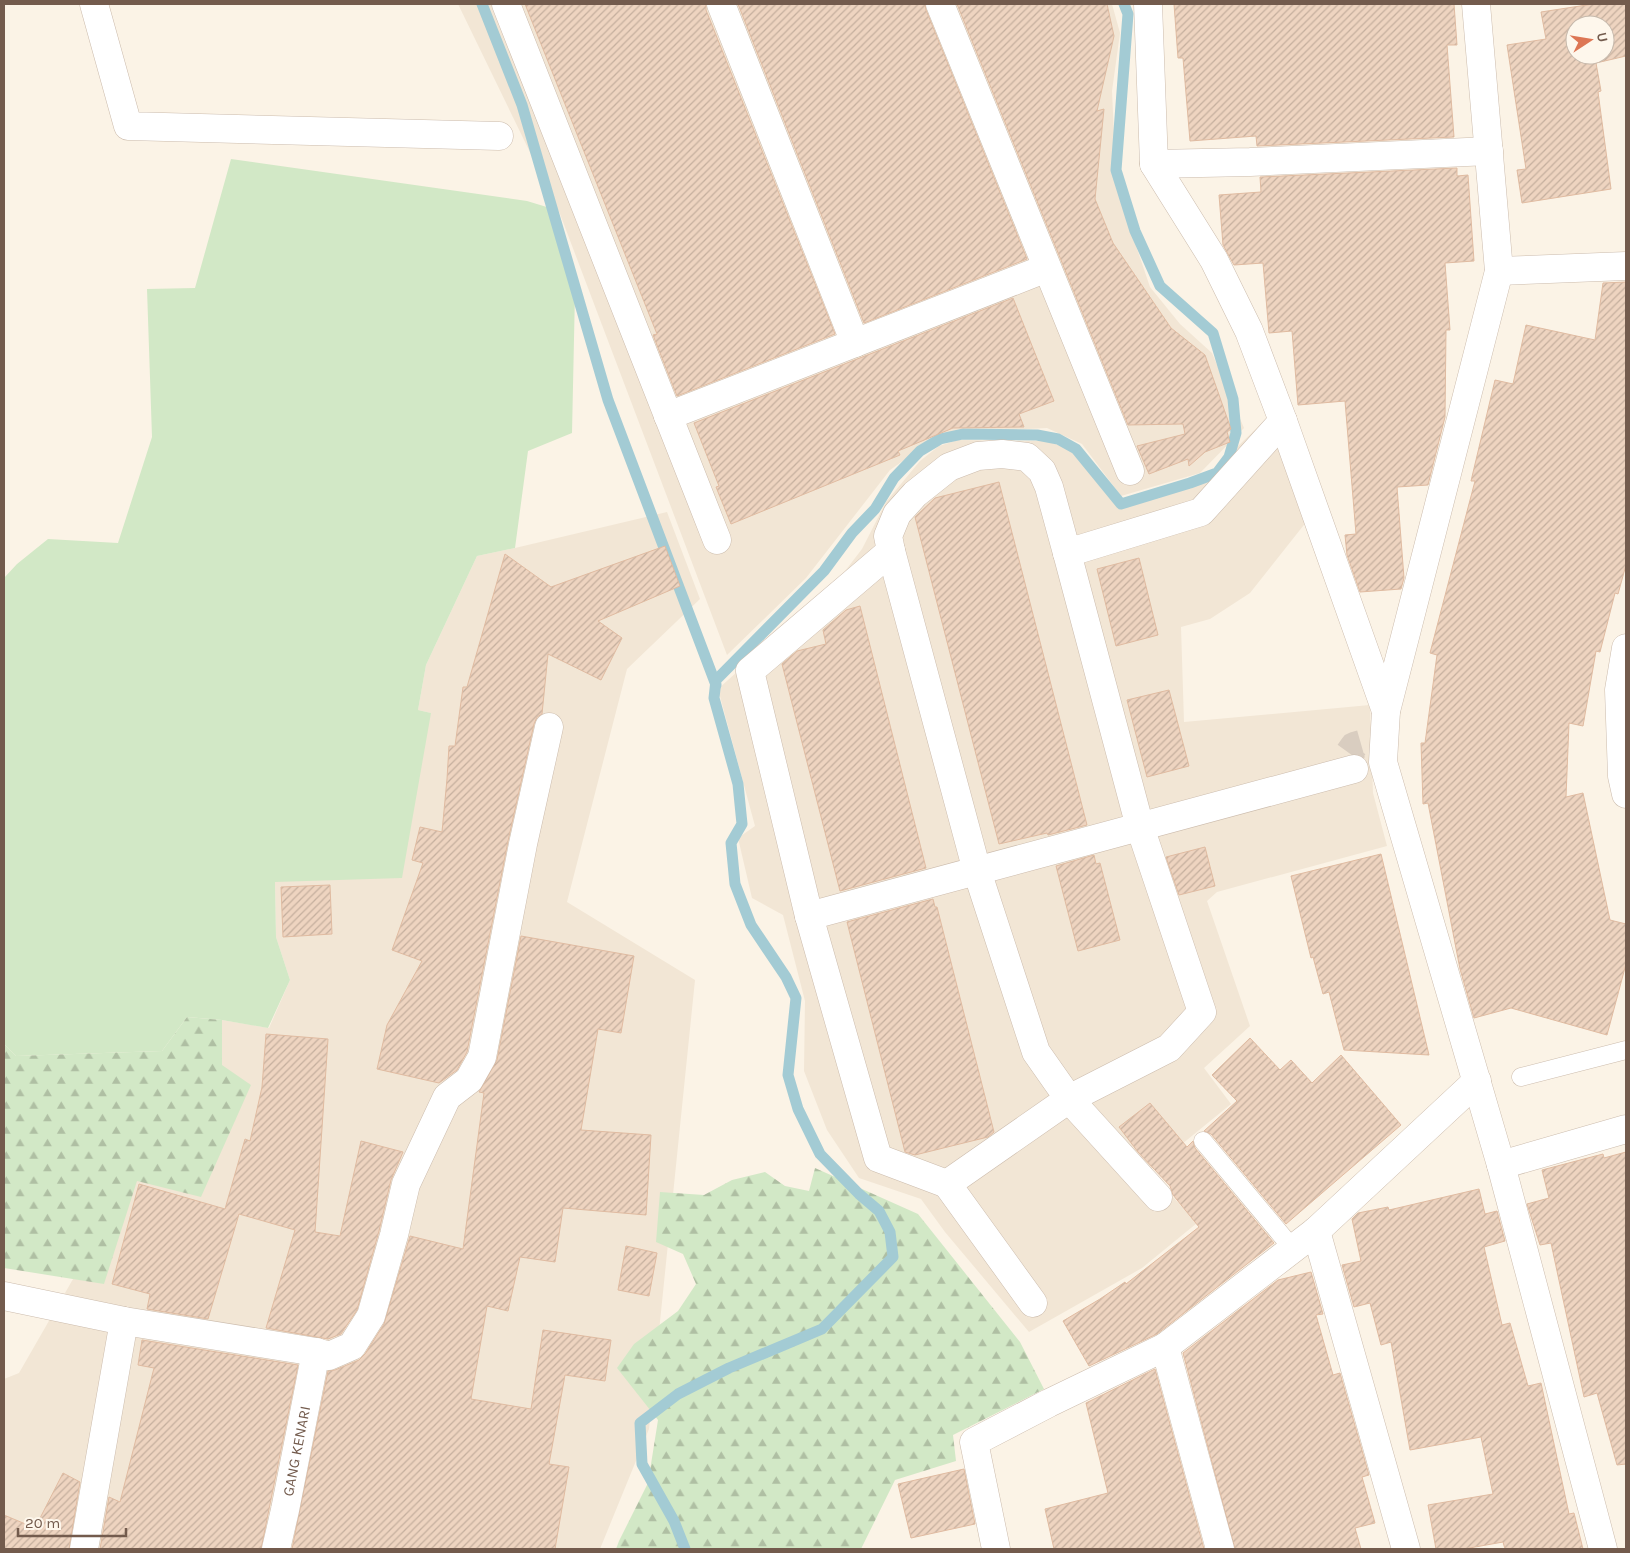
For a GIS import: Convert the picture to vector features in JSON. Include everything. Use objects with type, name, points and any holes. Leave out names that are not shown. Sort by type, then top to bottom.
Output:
[{"type":"street","points":[[94,4],[128,126],[499,136]]},
{"type":"street","points":[[506,4],[717,540]]},
{"type":"street","points":[[721,4],[855,343]]},
{"type":"street","points":[[940,4],[1130,471]]},
{"type":"street","points":[[1148,4],[1154,164],[1214,260],[1249,331],[1386,711]]},
{"type":"street","points":[[809,916],[1140,827],[1362,758],[1386,711],[1499,270],[1476,4]]},
{"type":"street","points":[[1154,164],[1250,162],[1489,151]]},
{"type":"street","points":[[1499,270],[1626,266]]},
{"type":"street","points":[[668,416],[1047,268]]},
{"type":"street","points":[[1066,553],[1201,512],[1283,421]]},
{"type":"street","points":[[947,1184],[1069,1099],[1169,1048],[1202,1012],[1140,827],[1049,487],[1042,471],[1027,457],[1002,454],[978,456],[949,467],[915,494],[897,514],[888,536],[891,551],[977,871],[1036,1052],[1069,1099],[1158,1197]]},
{"type":"street","points":[[891,551],[750,671],[809,916],[878,1158],[947,1184],[1032,1303]]},
{"type":"street","points":[[1626,648],[1619,690],[1622,776],[1626,794]]},
{"type":"street","points":[[4,1296],[124,1321],[316,1352],[329,1356],[352,1346],[371,1316],[406,1184],[447,1097],[469,1080],[482,1057],[523,844],[549,727]]},
{"type":"street","points":[[1362,758],[1477,1081],[1603,1549]]},
{"type":"street","points":[[996,1549],[974,1442],[1164,1347],[1316,1231],[1477,1081]]},
{"type":"street","points":[[1500,1165],[1626,1129]]},
{"type":"street","points":[[1316,1231],[1406,1549]]},
{"type":"street","points":[[84,1549],[124,1321]]},
{"type":"street","points":[[1164,1347],[1220,1549]]},
{"type":"street","name":"GANG KENARI","points":[[276,1549],[316,1352]]},
{"type":"lane","points":[[1522,1077],[1626,1050]]},
{"type":"lane","points":[[1203,1141],[1292,1249]]},
{"type":"shaded area","points":[[458,4],[1112,4],[1120,33],[1112,91],[1115,156],[1133,237],[1150,287],[1180,324],[1212,353],[1244,428],[1200,473],[1121,496],[1082,444],[1047,428],[970,432],[931,441],[890,470],[806,578],[727,655],[560,214]]},
{"type":"shaded area","points":[[1266,419],[1307,521],[1250,593],[1210,619],[1181,627],[1184,722],[1370,705],[1373,793],[1387,846],[1217,892],[1207,901],[1250,1026],[1204,1068],[1231,1104],[1149,1171],[1197,1223],[1142,1268],[1029,1332],[945,1232],[921,1199],[859,1178],[827,1130],[804,1071],[805,1001],[783,915],[752,898],[738,838],[755,826],[718,689],[835,584],[862,549],[886,502],[920,461],[939,446],[958,440],[1048,441],[1070,450],[1121,509],[1203,480]]},
{"type":"shaded area","points":[[667,512],[700,599],[627,669],[567,902],[695,980],[649,1429],[600,1549],[4,1549],[4,1379],[19,1373],[222,1020],[269,1028],[290,980],[276,937],[275,882],[431,713],[418,710],[426,665],[477,556]]},
{"type":"green space","points":[[231,159],[527,201],[550,208],[575,292],[572,433],[528,451],[515,548],[477,556],[426,665],[418,710],[431,713],[402,878],[275,882],[276,937],[290,980],[268,1028],[222,1020],[187,1017],[162,1051],[16,1056],[4,1044],[4,578],[17,564],[48,539],[118,543],[152,437],[147,289],[195,288]]},
{"type":"green space","points":[[187,1017],[222,1020],[222,1065],[251,1085],[201,1197],[137,1181],[104,1284],[4,1268],[4,1044],[16,1056],[162,1051]]},
{"type":"green space","points":[[815,1168],[918,1214],[1020,1342],[1044,1389],[953,1435],[956,1461],[895,1480],[861,1549],[616,1549],[648,1483],[658,1420],[617,1368],[634,1344],[678,1311],[696,1284],[683,1254],[656,1242],[660,1192],[704,1195],[732,1180],[765,1172],[785,1186],[809,1191]]},
{"type":"building","points":[[525,4],[706,4],[706,10],[835,334],[677,396],[653,335],[657,334]]},
{"type":"building","points":[[738,4],[925,4],[1027,259],[864,323]]},
{"type":"building","points":[[957,4],[1107,4],[1114,36],[1097,111],[1104,109],[1095,199],[1113,243],[1171,328],[1205,355],[1231,429],[1227,432],[1230,442],[1205,452],[1189,466],[1188,459],[1149,474],[1137,446],[1185,434],[1183,424],[1128,425]]},
{"type":"building","points":[[1174,4],[1454,4],[1457,45],[1447,45],[1454,137],[1257,146],[1256,136],[1190,141],[1183,58],[1178,58]]},
{"type":"building","points":[[1593,4],[1626,4],[1626,56],[1615,59],[1615,15],[1565,15],[1565,65],[1596,65],[1601,91],[1598,92],[1611,189],[1522,203],[1517,170],[1526,169],[1507,45],[1546,39],[1541,12]]},
{"type":"building","points":[[1457,168],[1457,176],[1468,175],[1474,261],[1445,263],[1450,330],[1446,330],[1445,417],[1428,485],[1397,487],[1404,578],[1401,589],[1360,592],[1347,555],[1345,535],[1356,534],[1345,401],[1298,405],[1292,331],[1269,333],[1263,263],[1234,265],[1223,245],[1219,195],[1261,192],[1260,177]]},
{"type":"building","points":[[1626,282],[1626,565],[1618,594],[1615,593],[1600,652],[1596,651],[1583,726],[1569,723],[1566,797],[1583,793],[1610,920],[1626,924],[1626,964],[1607,1035],[1511,1008],[1474,1018],[1460,969],[1428,803],[1423,804],[1421,743],[1425,743],[1437,655],[1430,653],[1475,481],[1471,481],[1495,380],[1513,384],[1526,325],[1595,340],[1603,283]]},
{"type":"building","points":[[1013,298],[1054,401],[1019,414],[1024,427],[953,428],[898,451],[900,455],[731,524],[716,487],[719,486],[694,423]]},
{"type":"building","points":[[999,482],[1087,825],[1048,835],[1047,833],[999,844],[915,517],[935,498]]},
{"type":"building","points":[[665,546],[680,586],[598,621],[622,638],[601,680],[548,654],[542,714],[537,717],[534,724],[508,841],[467,1052],[457,1070],[439,1083],[377,1069],[387,1025],[422,961],[392,950],[423,863],[412,860],[420,827],[442,832],[449,746],[455,746],[463,687],[467,687],[505,554],[551,587]]},
{"type":"building","points":[[1139,558],[1158,635],[1116,646],[1097,569]]},
{"type":"building","points":[[860,606],[926,868],[840,891],[782,664],[797,651],[826,644],[823,630],[846,610]]},
{"type":"building","points":[[1169,690],[1189,766],[1147,777],[1127,700]]},
{"type":"building","points":[[1205,847],[1215,886],[1179,895],[1166,857]]},
{"type":"building","points":[[1381,854],[1429,1055],[1344,1050],[1329,992],[1323,994],[1313,957],[1311,958],[1291,876]]},
{"type":"building","points":[[1094,855],[1096,864],[1100,863],[1120,940],[1078,951],[1056,866]]},
{"type":"building","points":[[330,885],[332,934],[283,937],[281,887]]},
{"type":"building","points":[[933,899],[935,907],[937,907],[994,1132],[988,1137],[915,1155],[905,1152],[847,922]]},
{"type":"building","points":[[521,936],[634,956],[621,1033],[598,1029],[581,1130],[651,1135],[646,1215],[563,1208],[555,1262],[520,1257],[508,1311],[487,1306],[471,1399],[531,1409],[543,1330],[611,1340],[605,1381],[565,1375],[549,1464],[569,1467],[555,1549],[292,1549],[328,1371],[359,1360],[365,1354],[384,1324],[410,1236],[463,1249],[484,1093],[479,1092],[497,1060]]},
{"type":"building","points":[[266,1034],[328,1039],[315,1232],[340,1236],[361,1141],[403,1152],[391,1180],[357,1310],[341,1334],[328,1339],[266,1328],[295,1230],[239,1214],[208,1319],[147,1309],[150,1294],[112,1284],[139,1184],[225,1209],[245,1139],[250,1141],[262,1087]]},
{"type":"building","points":[[1250,1038],[1280,1070],[1291,1060],[1312,1083],[1341,1055],[1401,1125],[1286,1224],[1211,1134],[1204,1131],[1237,1101],[1212,1075]]},
{"type":"building","points":[[1150,1103],[1187,1147],[1193,1141],[1195,1148],[1274,1243],[1157,1334],[1089,1366],[1063,1321],[1125,1282],[1126,1284],[1199,1227],[1173,1195],[1170,1186],[1138,1152],[1119,1127]]},
{"type":"building","points":[[1626,1152],[1626,1464],[1617,1465],[1597,1393],[1584,1397],[1551,1243],[1540,1245],[1527,1204],[1549,1198],[1542,1170],[1603,1154],[1604,1158]]},
{"type":"building","points":[[1479,1189],[1485,1214],[1497,1211],[1505,1241],[1484,1247],[1502,1325],[1510,1323],[1528,1386],[1541,1383],[1569,1514],[1574,1513],[1583,1549],[1505,1549],[1503,1542],[1464,1549],[1436,1549],[1428,1505],[1493,1494],[1481,1437],[1410,1450],[1391,1342],[1381,1345],[1370,1303],[1354,1307],[1342,1265],[1361,1261],[1352,1219],[1358,1213],[1388,1207],[1389,1210]]},
{"type":"building","points":[[626,1246],[657,1253],[649,1296],[618,1290]]},
{"type":"building","points":[[1311,1272],[1323,1314],[1316,1315],[1333,1375],[1340,1373],[1369,1475],[1362,1477],[1375,1523],[1355,1528],[1361,1549],[1235,1549],[1183,1353],[1278,1280]]},
{"type":"building","points":[[142,1340],[298,1365],[261,1549],[100,1549],[109,1497],[120,1502],[154,1368],[138,1365]]},
{"type":"building","points":[[1155,1369],[1204,1549],[1054,1549],[1045,1509],[1108,1493],[1086,1403]]},
{"type":"building","points":[[964,1469],[975,1524],[911,1538],[898,1484]]},
{"type":"building","points":[[63,1473],[80,1482],[69,1549],[4,1549],[4,1515],[35,1528]]},
{"type":"waterway","points":[[482,4],[522,105],[608,400],[716,685]]},
{"type":"waterway","points":[[685,1549],[674,1521],[642,1464],[640,1423],[678,1394],[729,1368],[822,1329],[893,1257],[890,1232],[879,1211],[859,1194],[820,1154],[798,1109],[788,1075],[796,998],[786,977],[751,925],[735,884],[731,843],[742,824],[738,784],[714,698],[716,680],[824,571],[852,533],[875,509],[894,478],[920,451],[940,439],[963,434],[1037,435],[1058,439],[1076,449],[1121,504],[1217,473],[1229,457],[1236,433],[1233,399],[1213,333],[1160,286],[1135,231],[1116,170],[1128,14],[1124,4]]},
{"type":"tunnel","points":[[1349,753],[1354,746],[1361,744]]}]
